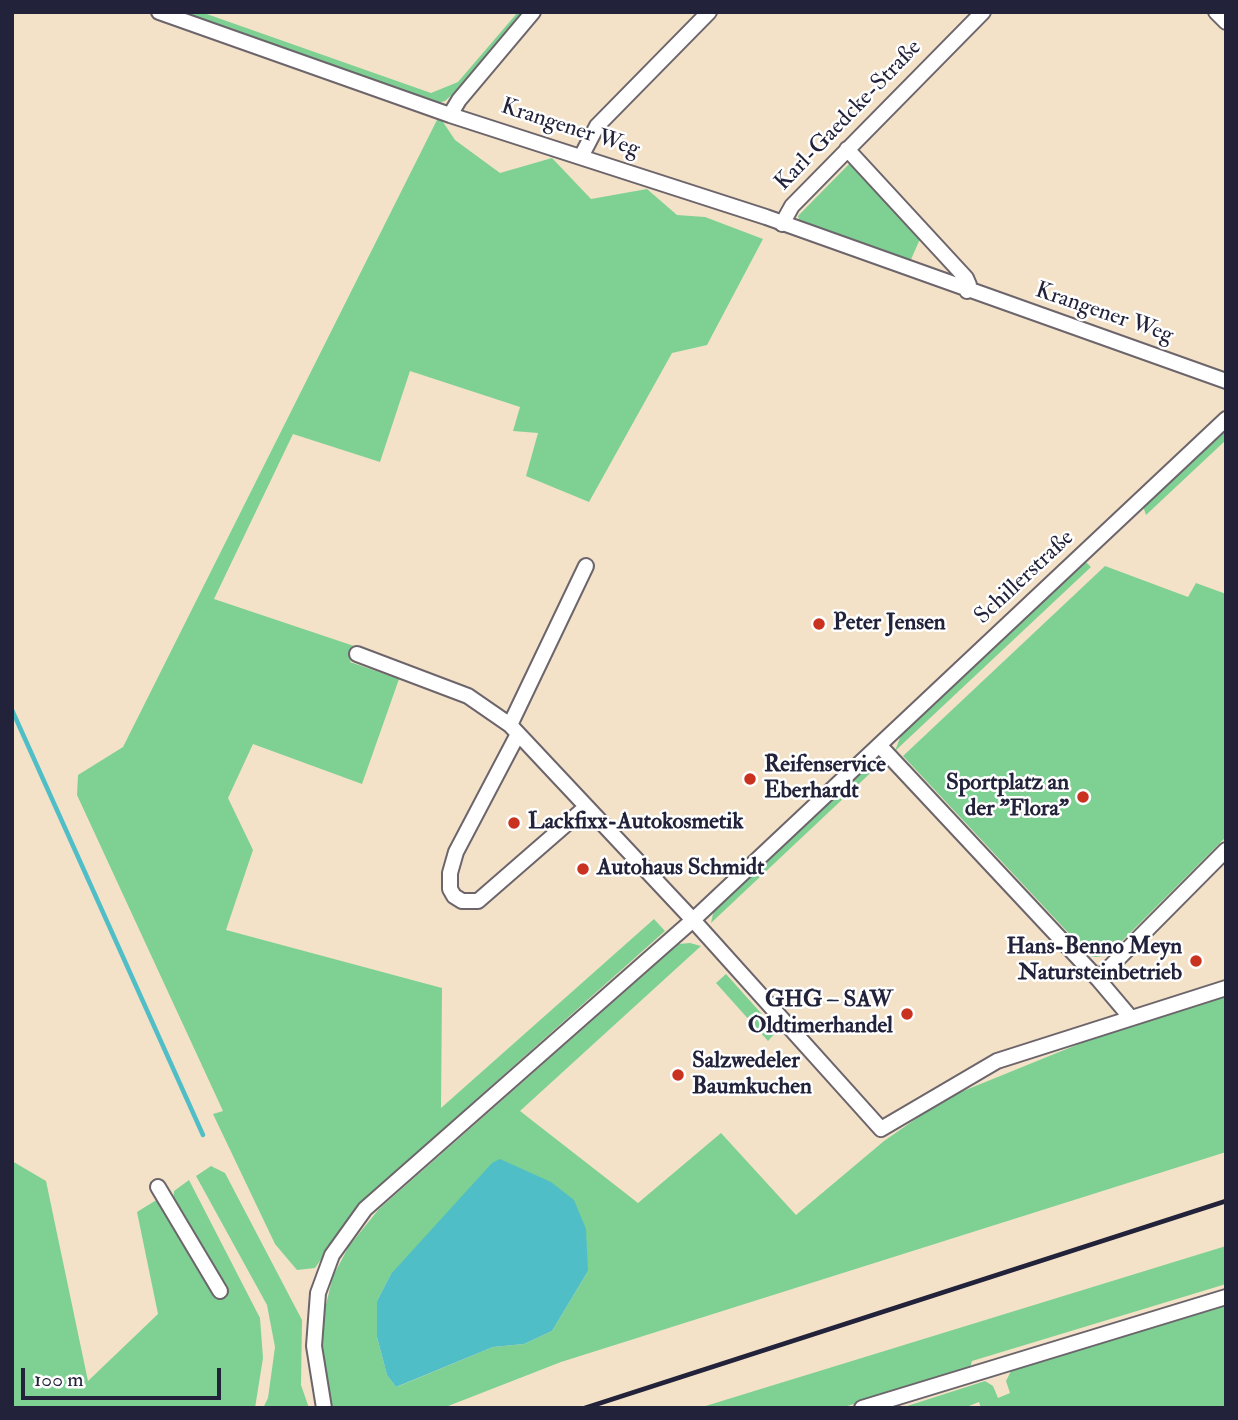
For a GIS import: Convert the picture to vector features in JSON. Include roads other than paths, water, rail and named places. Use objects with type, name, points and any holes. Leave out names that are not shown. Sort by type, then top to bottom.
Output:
[{"type":"street","name":"Krangener Weg","points":[[159,12],[450,115],[582,155],[782,224],[1226,381]]},
{"type":"street","points":[[450,115],[459,100],[533,12]]},
{"type":"street","points":[[582,155],[597,126],[709,12]]},
{"type":"street","name":"Karl-Gaedcke-Straße","points":[[782,224],[792,206],[983,12]]},
{"type":"street","points":[[1216,12],[1226,22]]},
{"type":"street","points":[[847,149],[966,278],[969,285],[967,291]]},
{"type":"street","name":"Schillerstraße","points":[[324,1408],[316,1371],[314,1320],[325,1273],[347,1232],[393,1184],[693,920],[1226,419]]},
{"type":"street","points":[[586,566],[456,852],[450,873],[450,889],[454,896],[462,901],[478,901],[586,807]]},
{"type":"street","points":[[357,654],[467,696],[514,729],[693,920],[881,1129],[997,1061],[1226,988]]},
{"type":"street","points":[[880,746],[1098,979],[1131,1018]]},
{"type":"street","points":[[1098,979],[1226,850]]},
{"type":"street","points":[[158,1186],[220,1291]]},
{"type":"street","points":[[862,1408],[1226,1297]]},
{"type":"water","points":[[500,1159],[551,1182],[574,1200],[586,1229],[588,1271],[552,1331],[524,1344],[493,1347],[396,1387],[387,1375],[377,1337],[377,1301],[391,1274],[492,1163]]},
{"type":"waterway","points":[[12,710],[203,1135]]},
{"type":"railway","points":[[585,1408],[1226,1201]]},
{"type":"place","name":"Peter Jensen","points":[[819,624]]},
{"type":"place","name":"Reifenservice Eberhardt","points":[[750,779]]},
{"type":"place","name":"Sportplatz an der \"Flora\"","points":[[1083,797]]},
{"type":"place","name":"Lackfixx-Autokosmetik","points":[[514,823]]},
{"type":"place","name":"Autohaus Schmidt","points":[[583,869]]},
{"type":"place","name":"Hans-Benno Meyn Natursteinbetrieb","points":[[1196,961]]},
{"type":"place","name":"GHG – SAW Oldtimerhandel","points":[[907,1014]]},
{"type":"place","name":"Salzwedeler Baumkuchen","points":[[678,1075]]}]
